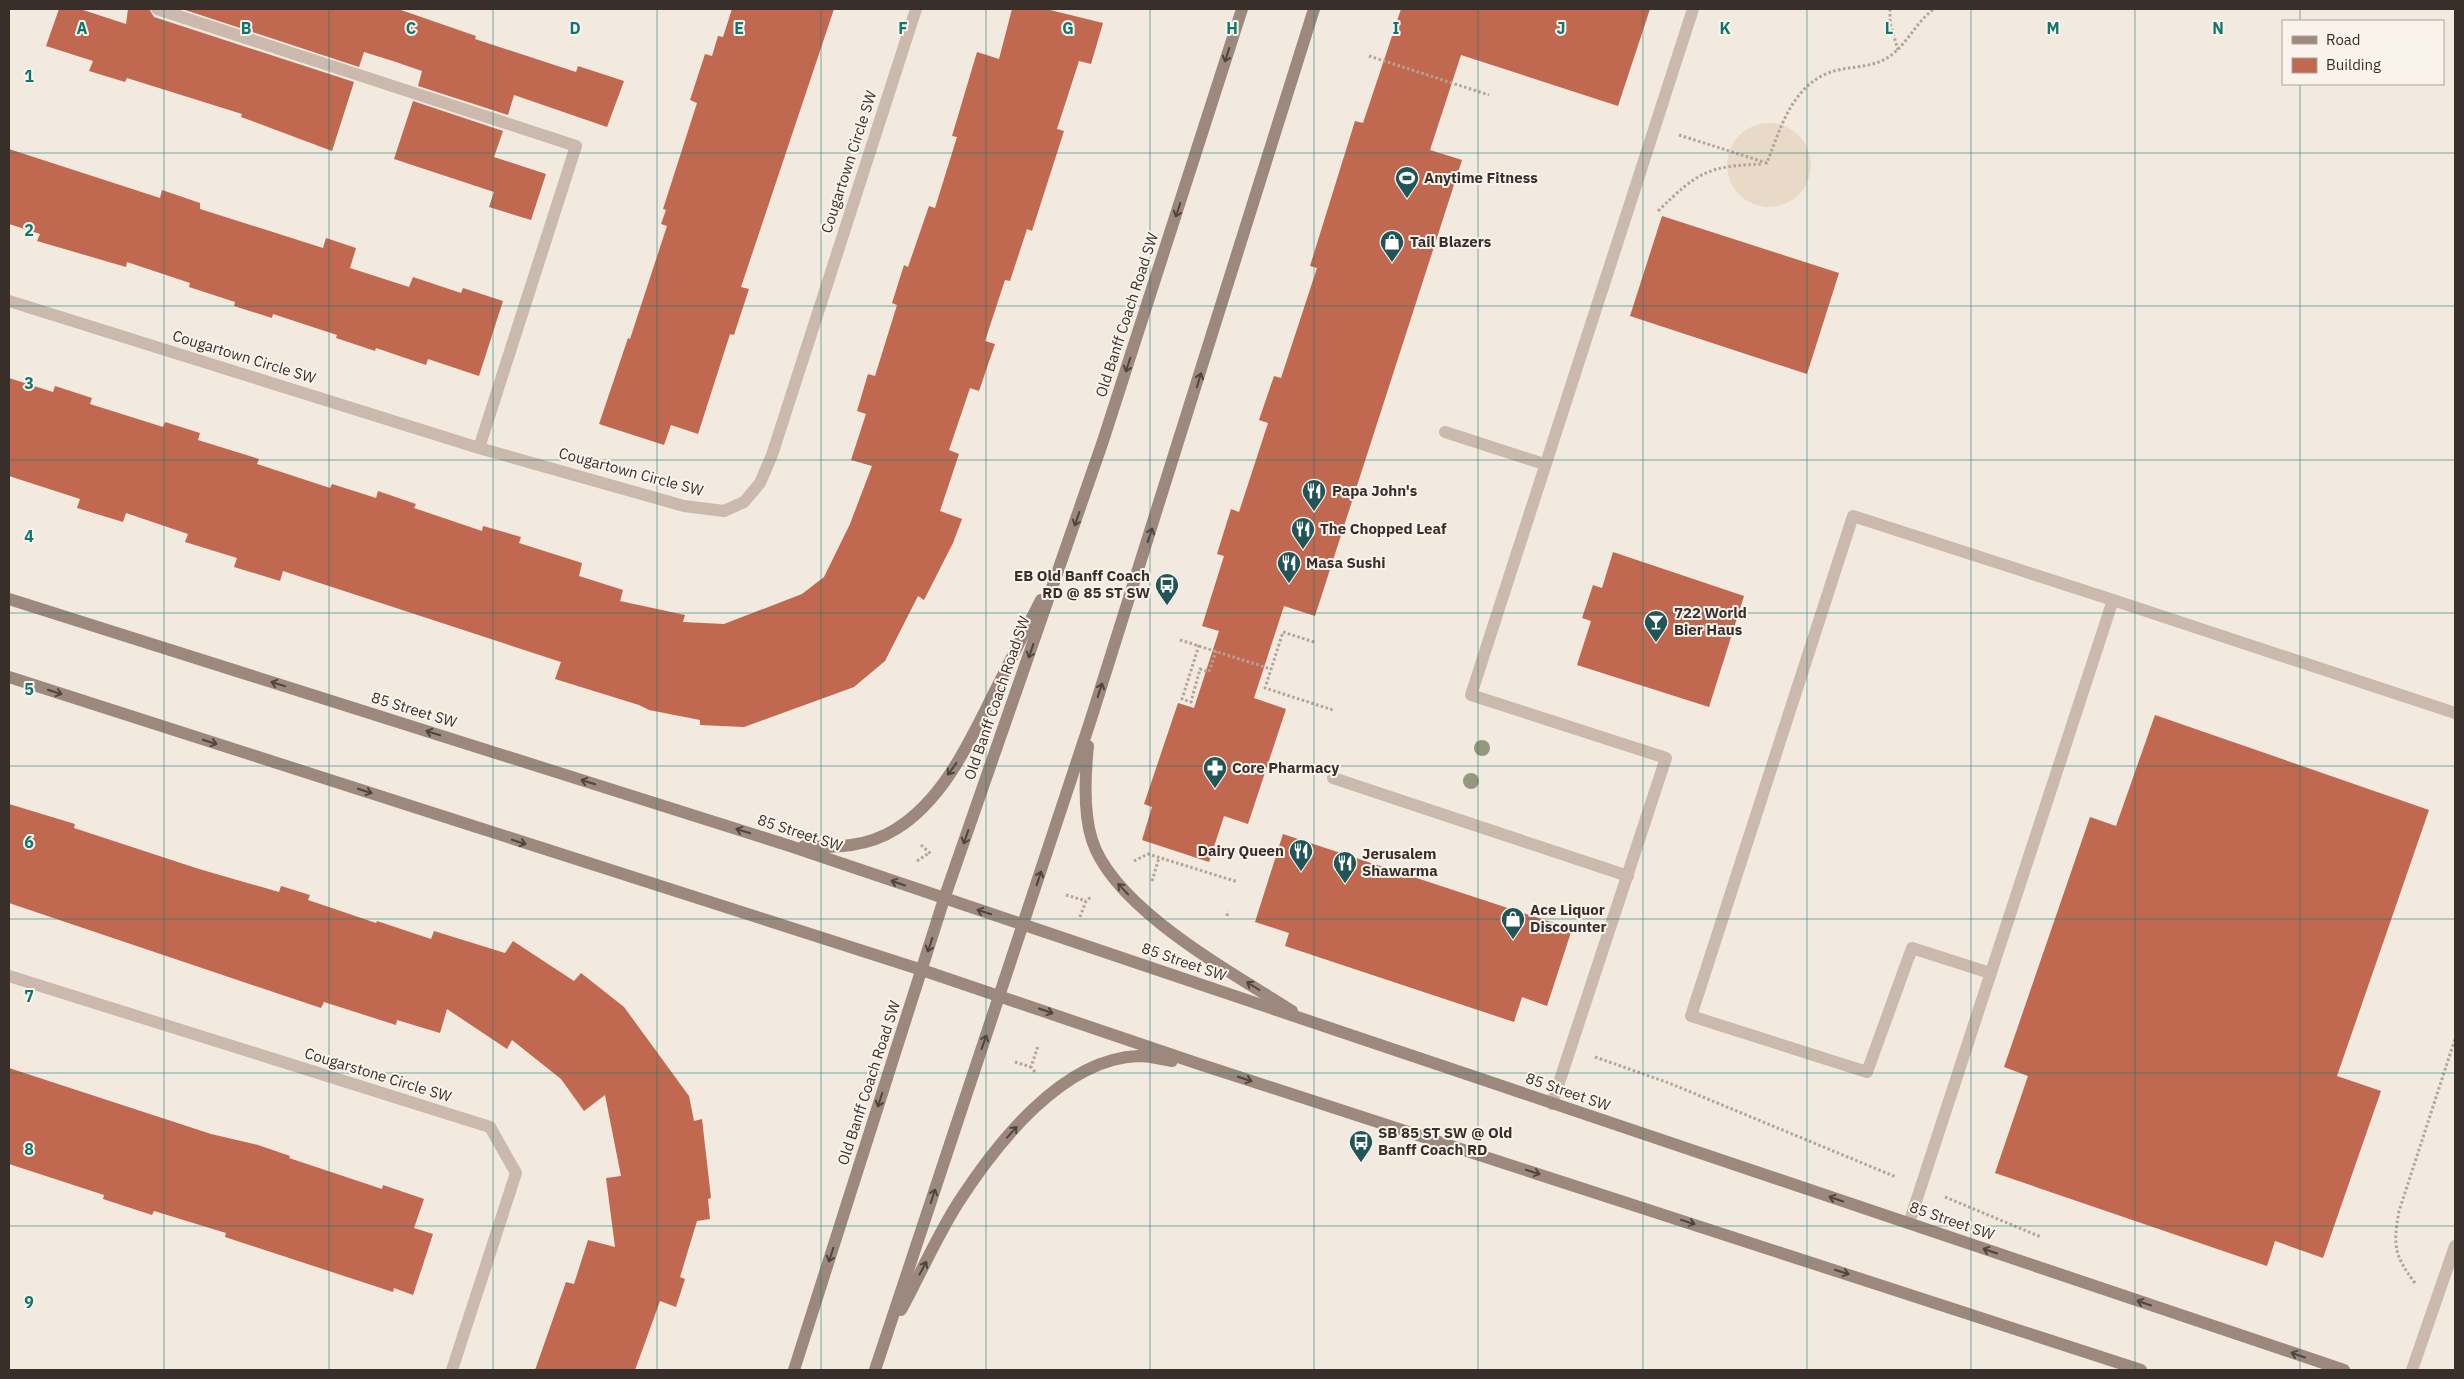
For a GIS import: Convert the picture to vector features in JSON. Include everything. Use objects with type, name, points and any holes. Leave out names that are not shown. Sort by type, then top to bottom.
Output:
[{"type":"main road","name":"Old Banff Coach Road SW","points":[[794,1370],[944,899],[1103,441],[1242,9]]},
{"type":"main road","points":[[875,1370],[1091,719],[1314,9]]},
{"type":"main road","points":[[790,846],[832,848],[871,840],[896,829],[917,813],[964,753],[1064,555]]},
{"type":"main road","name":"85 Street SW","points":[[9,599],[790,846],[2344,1370]]},
{"type":"main road","points":[[9,677],[922,970],[1199,1064],[2141,1370]]},
{"type":"main road","points":[[1091,719],[1086,760],[1088,823],[1092,841],[1109,874],[1136,902],[1182,938],[1309,1021]]},
{"type":"main road","points":[[884,1342],[958,1203],[1010,1134],[1036,1107],[1085,1071],[1107,1062],[1138,1056],[1199,1064]]},
{"type":"street","points":[[157,9],[576,146],[479,448]]},
{"type":"street","name":"Cougartown Circle SW","points":[[9,301],[479,448],[684,506],[724,511],[744,502],[760,483],[772,455],[916,9]]},
{"type":"street","points":[[1552,1104],[1666,758],[1471,695],[1544,464],[1693,9]]},
{"type":"street","points":[[1445,432],[1544,464]]},
{"type":"street","points":[[1990,973],[1912,948],[1867,1072],[1691,1016],[1853,516],[2455,713]]},
{"type":"street","points":[[1909,1223],[2113,600]]},
{"type":"street","points":[[1333,778],[1628,876]]},
{"type":"street","name":"Cougarstone Circle SW","points":[[9,976],[490,1127],[516,1173],[452,1370]]},
{"type":"street","points":[[2412,1370],[2455,1246]]},
{"type":"path","points":[[1890,9],[1890,23],[1898,50]]},
{"type":"path","points":[[1767,163],[1784,117],[1797,96],[1814,80],[1836,70],[1877,64],[1898,50],[1916,26],[1934,9]]},
{"type":"path","points":[[1369,56],[1489,95]]},
{"type":"path","points":[[1672,132],[1767,163]]},
{"type":"path","points":[[1655,214],[1684,186],[1700,174],[1727,165],[1767,163]]},
{"type":"path","points":[[1314,642],[1283,632],[1265,688],[1333,710]]},
{"type":"path","points":[[1180,640],[1271,669]]},
{"type":"path","points":[[1199,645],[1182,699],[1190,702],[1200,670],[1209,672],[1216,651]]},
{"type":"path","points":[[1142,856],[1148,854],[1238,882]]},
{"type":"path","points":[[1154,875],[1159,858]]},
{"type":"path","points":[[1066,895],[1086,902]]},
{"type":"path","points":[[1080,918],[1086,902],[1092,896]]},
{"type":"path","points":[[1227,916],[1228,911]]},
{"type":"path","points":[[2434,1309],[2399,1263],[2395,1236],[2399,1211],[2455,1039]]},
{"type":"path","points":[[1031,1067],[1038,1046]]},
{"type":"path","points":[[1015,1062],[1031,1067],[1036,1072]]},
{"type":"shaded area","points":[[1769,123],[1785,126],[1799,135],[1808,149],[1811,165],[1808,181],[1799,195],[1785,204],[1769,207],[1753,204],[1739,195],[1730,181],[1727,165],[1730,149],[1739,135],[1753,126]]},
{"type":"building","points":[[59,9],[80,9],[126,24],[128,9],[149,9],[154,17],[354,82],[332,151],[241,117],[242,114],[127,78],[125,82],[89,71],[93,61],[46,46]]},
{"type":"building","points":[[182,9],[398,9],[476,36],[475,39],[576,72],[578,66],[624,81],[607,127],[514,95],[508,115],[418,86],[422,71],[393,61],[364,52],[359,67]]},
{"type":"building","points":[[732,9],[834,9],[741,287],[749,289],[734,335],[730,334],[698,434],[671,425],[664,445],[599,424],[628,338],[630,339],[667,226],[661,224],[666,210],[663,209],[697,103],[690,100],[705,54],[712,56],[718,36],[723,37]]},
{"type":"building","points":[[1012,9],[1046,9],[1103,23],[1091,64],[1079,61],[1057,129],[1064,131],[1032,231],[1027,229],[1010,281],[1005,280],[985,341],[995,344],[979,391],[970,388],[949,450],[959,454],[940,511],[962,519],[953,543],[924,600],[918,596],[885,661],[854,687],[744,727],[700,725],[700,720],[649,710],[639,705],[555,679],[561,662],[283,571],[280,581],[234,567],[237,558],[185,542],[188,534],[126,513],[123,522],[77,508],[80,499],[9,476],[9,378],[53,392],[55,386],[92,398],[90,404],[163,427],[165,422],[200,433],[198,440],[259,459],[257,464],[330,488],[332,484],[376,498],[378,491],[416,504],[414,508],[482,531],[483,526],[521,537],[519,543],[582,563],[579,576],[623,590],[620,601],[685,615],[683,622],[724,624],[802,594],[824,577],[850,524],[872,466],[851,460],[866,414],[857,411],[868,374],[875,376],[897,305],[892,303],[904,265],[908,267],[929,206],[935,208],[957,137],[952,136],[977,52],[999,59]]},
{"type":"building","points":[[1401,9],[1650,9],[1618,106],[1461,55],[1430,150],[1462,160],[1315,616],[1284,606],[1254,698],[1286,709],[1248,824],[1224,816],[1209,862],[1142,840],[1152,807],[1144,804],[1178,703],[1194,708],[1219,631],[1202,626],[1224,556],[1217,554],[1231,509],[1239,512],[1268,423],[1259,420],[1274,376],[1281,378],[1317,268],[1310,266],[1355,121],[1363,123]]},
{"type":"building","points":[[413,101],[503,131],[494,157],[546,174],[531,220],[489,207],[494,192],[394,159]]},
{"type":"building","points":[[9,149],[160,198],[162,190],[200,203],[200,209],[323,248],[326,238],[356,248],[350,268],[409,287],[413,277],[461,293],[463,288],[503,301],[479,376],[428,359],[426,365],[376,348],[375,351],[336,338],[337,335],[273,314],[272,318],[234,306],[235,302],[189,287],[190,283],[127,262],[126,267],[37,241],[40,234],[9,224]]},
{"type":"building","points":[[1662,216],[1839,273],[1807,374],[1630,316]]},
{"type":"building","name":"722 World Bier Haus","points":[[1613,552],[1744,596],[1709,707],[1577,665],[1591,621],[1582,618],[1593,585],[1602,588]]},
{"type":"building","points":[[2155,715],[2429,810],[2337,1076],[2381,1091],[2323,1258],[2275,1241],[2267,1266],[1995,1173],[2028,1076],[2004,1067],[2090,817],[2116,826]]},
{"type":"building","points":[[9,804],[75,824],[74,828],[199,869],[279,892],[281,886],[310,895],[308,900],[431,939],[434,931],[505,953],[513,941],[574,981],[581,973],[624,1007],[689,1096],[694,1121],[702,1119],[711,1198],[708,1199],[710,1219],[697,1221],[680,1277],[685,1279],[676,1307],[660,1301],[635,1370],[535,1370],[566,1282],[574,1284],[588,1240],[615,1247],[606,1178],[621,1176],[605,1095],[584,1111],[561,1079],[512,1040],[507,1049],[447,1009],[440,1033],[397,1020],[396,1025],[324,1002],[321,1008],[9,903]]},
{"type":"building","points":[[1283,834],[1572,929],[1547,1006],[1522,997],[1514,1022],[1285,946],[1289,933],[1255,922]]},
{"type":"building","points":[[9,1068],[211,1134],[258,1145],[290,1156],[289,1158],[382,1189],[383,1185],[424,1199],[414,1228],[433,1234],[413,1295],[394,1288],[393,1292],[225,1237],[226,1233],[154,1211],[152,1215],[103,1199],[104,1195],[9,1164]]},
{"type":"place","name":"Anytime Fitness","points":[[1407,199]]},
{"type":"place","name":"Tail Blazers","points":[[1392,263]]},
{"type":"place","name":"Papa John's","points":[[1314,512]]},
{"type":"place","name":"The Chopped Leaf","points":[[1303,550]]},
{"type":"place","name":"Masa Sushi","points":[[1289,584]]},
{"type":"place","name":"EB Old Banff Coach RD @ 85 ST SW","points":[[1167,606]]},
{"type":"place","name":"722 World Bier Haus","points":[[1656,643]]},
{"type":"place","name":"Core Pharmacy","points":[[1215,789]]},
{"type":"place","name":"Dairy Queen","points":[[1301,872]]},
{"type":"place","name":"Jerusalem Shawarma","points":[[1345,884]]},
{"type":"place","name":"Ace Liquor Discounter","points":[[1513,940]]},
{"type":"place","name":"SB 85 ST SW @ Old Banff Coach RD","points":[[1361,1163]]}]
